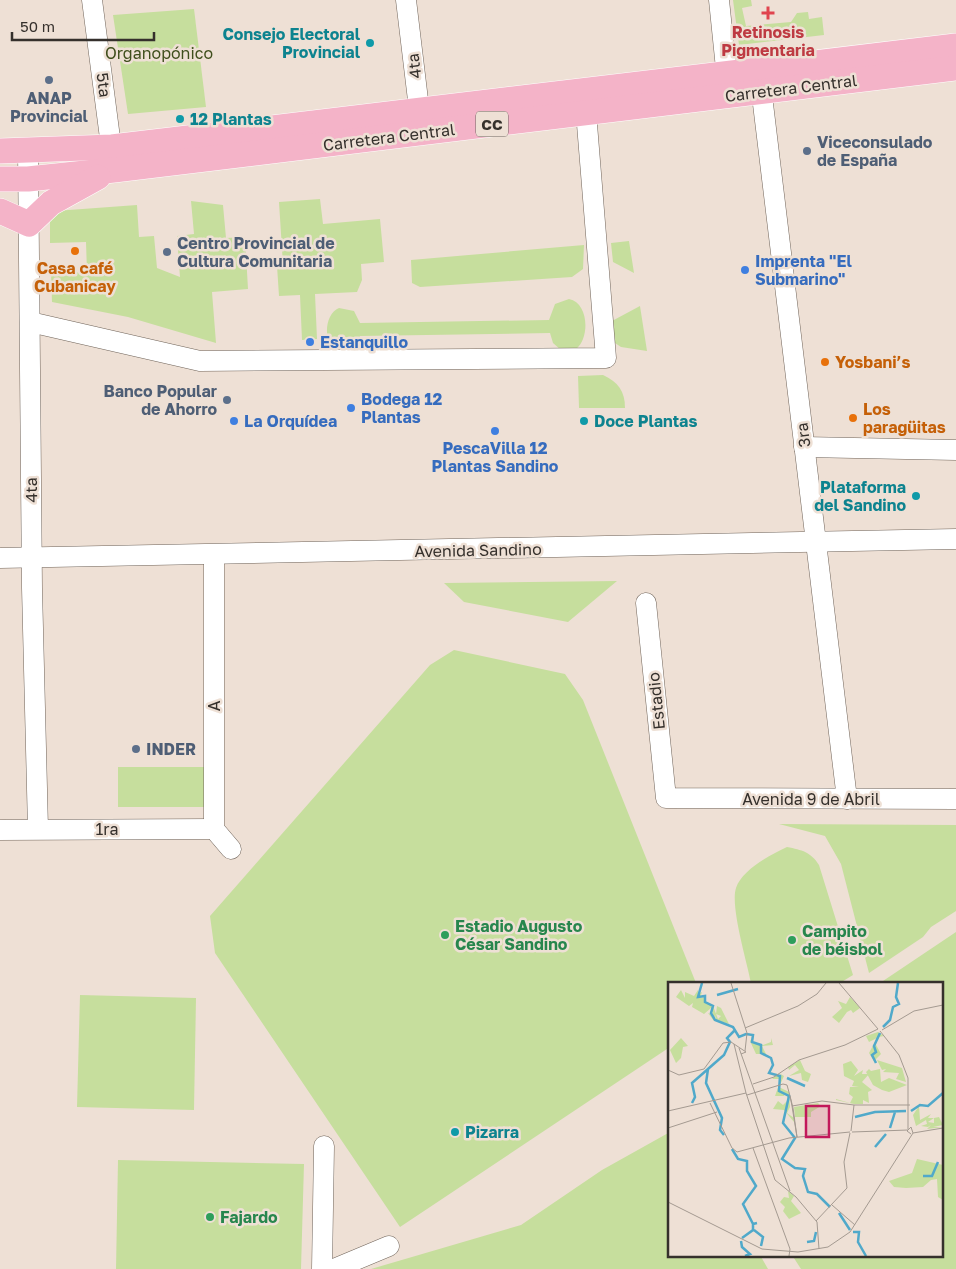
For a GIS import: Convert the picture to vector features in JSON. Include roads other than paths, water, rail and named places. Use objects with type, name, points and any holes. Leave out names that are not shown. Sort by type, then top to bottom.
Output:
[{"type":"main road","name":"Carretera Central","points":[[0,179],[28,179],[113,158],[760,81],[956,46]]},
{"type":"main road","name":"Carretera Central","points":[[760,81],[956,68]]},
{"type":"main road","name":"Carretera Central","points":[[421,121],[586,112],[728,85]]},
{"type":"main road","name":"Carretera Central","points":[[0,151],[28,150],[113,158]]},
{"type":"main road","points":[[0,211],[29,224],[51,203],[87,181],[113,158]]},
{"type":"street","name":"5ta","points":[[92,0],[113,158]]},
{"type":"street","name":"4ta","points":[[406,0],[421,121]]},
{"type":"street","points":[[719,0],[728,85]]},
{"type":"street","name":"3ra","points":[[760,81],[847,799]]},
{"type":"street","points":[[30,322],[200,361],[606,358],[586,112]]},
{"type":"street","name":"4ta","points":[[28,150],[32,558],[38,830]]},
{"type":"street","points":[[804,447],[956,450]]},
{"type":"street","name":"Avenida Sandino","points":[[0,558],[214,556],[956,539]]},
{"type":"street","name":"A","points":[[214,556],[214,830]]},
{"type":"street","name":"Estadio","points":[[646,604],[666,798]]},
{"type":"street","name":"Avenida 9 de Abril","points":[[666,798],[956,799]]},
{"type":"street","name":"1ra","points":[[0,830],[214,830]]},
{"type":"street","points":[[214,830],[231,849]]},
{"type":"street","points":[[322,1269],[324,1146]]},
{"type":"street","points":[[334,1269],[389,1246]]},
{"type":"place","name":"Retinosis Pigmentaria","points":[[768,13]]},
{"type":"place","name":"Consejo Electoral Provincial","points":[[370,43]]},
{"type":"place","name":"ANAP Provincial","points":[[49,80]]},
{"type":"place","name":"12 Plantas","points":[[180,119]]},
{"type":"place","name":"Viceconsulado de España","points":[[807,151]]},
{"type":"place","name":"Casa café Cubanicay","points":[[75,251]]},
{"type":"place","name":"Centro Provincial de Cultura Comunitaria","points":[[167,252]]},
{"type":"place","name":"Imprenta \"El Submarino\"","points":[[745,270]]},
{"type":"place","name":"Estanquillo","points":[[310,342]]},
{"type":"place","name":"Yosbani’s","points":[[825,362]]},
{"type":"place","name":"Banco Popular de Ahorro","points":[[227,400]]},
{"type":"place","name":"Bodega 12 Plantas","points":[[351,408]]},
{"type":"place","name":"Los paragüitas","points":[[853,418]]},
{"type":"place","name":"La Orquídea","points":[[234,421]]},
{"type":"place","name":"Doce Plantas","points":[[584,421]]},
{"type":"place","name":"PescaVilla 12 Plantas Sandino","points":[[495,431]]},
{"type":"place","name":"Plataforma del Sandino","points":[[916,496]]},
{"type":"place","name":"INDER","points":[[136,749]]},
{"type":"place","name":"Estadio Augusto César Sandino","points":[[445,935]]},
{"type":"place","name":"Campito de béisbol","points":[[792,940]]},
{"type":"place","name":"Pizarra","points":[[455,1132]]},
{"type":"place","name":"Fajardo","points":[[210,1217]]},
{"type":"park label","name":"Organopónico","points":[[159,53]]}]
